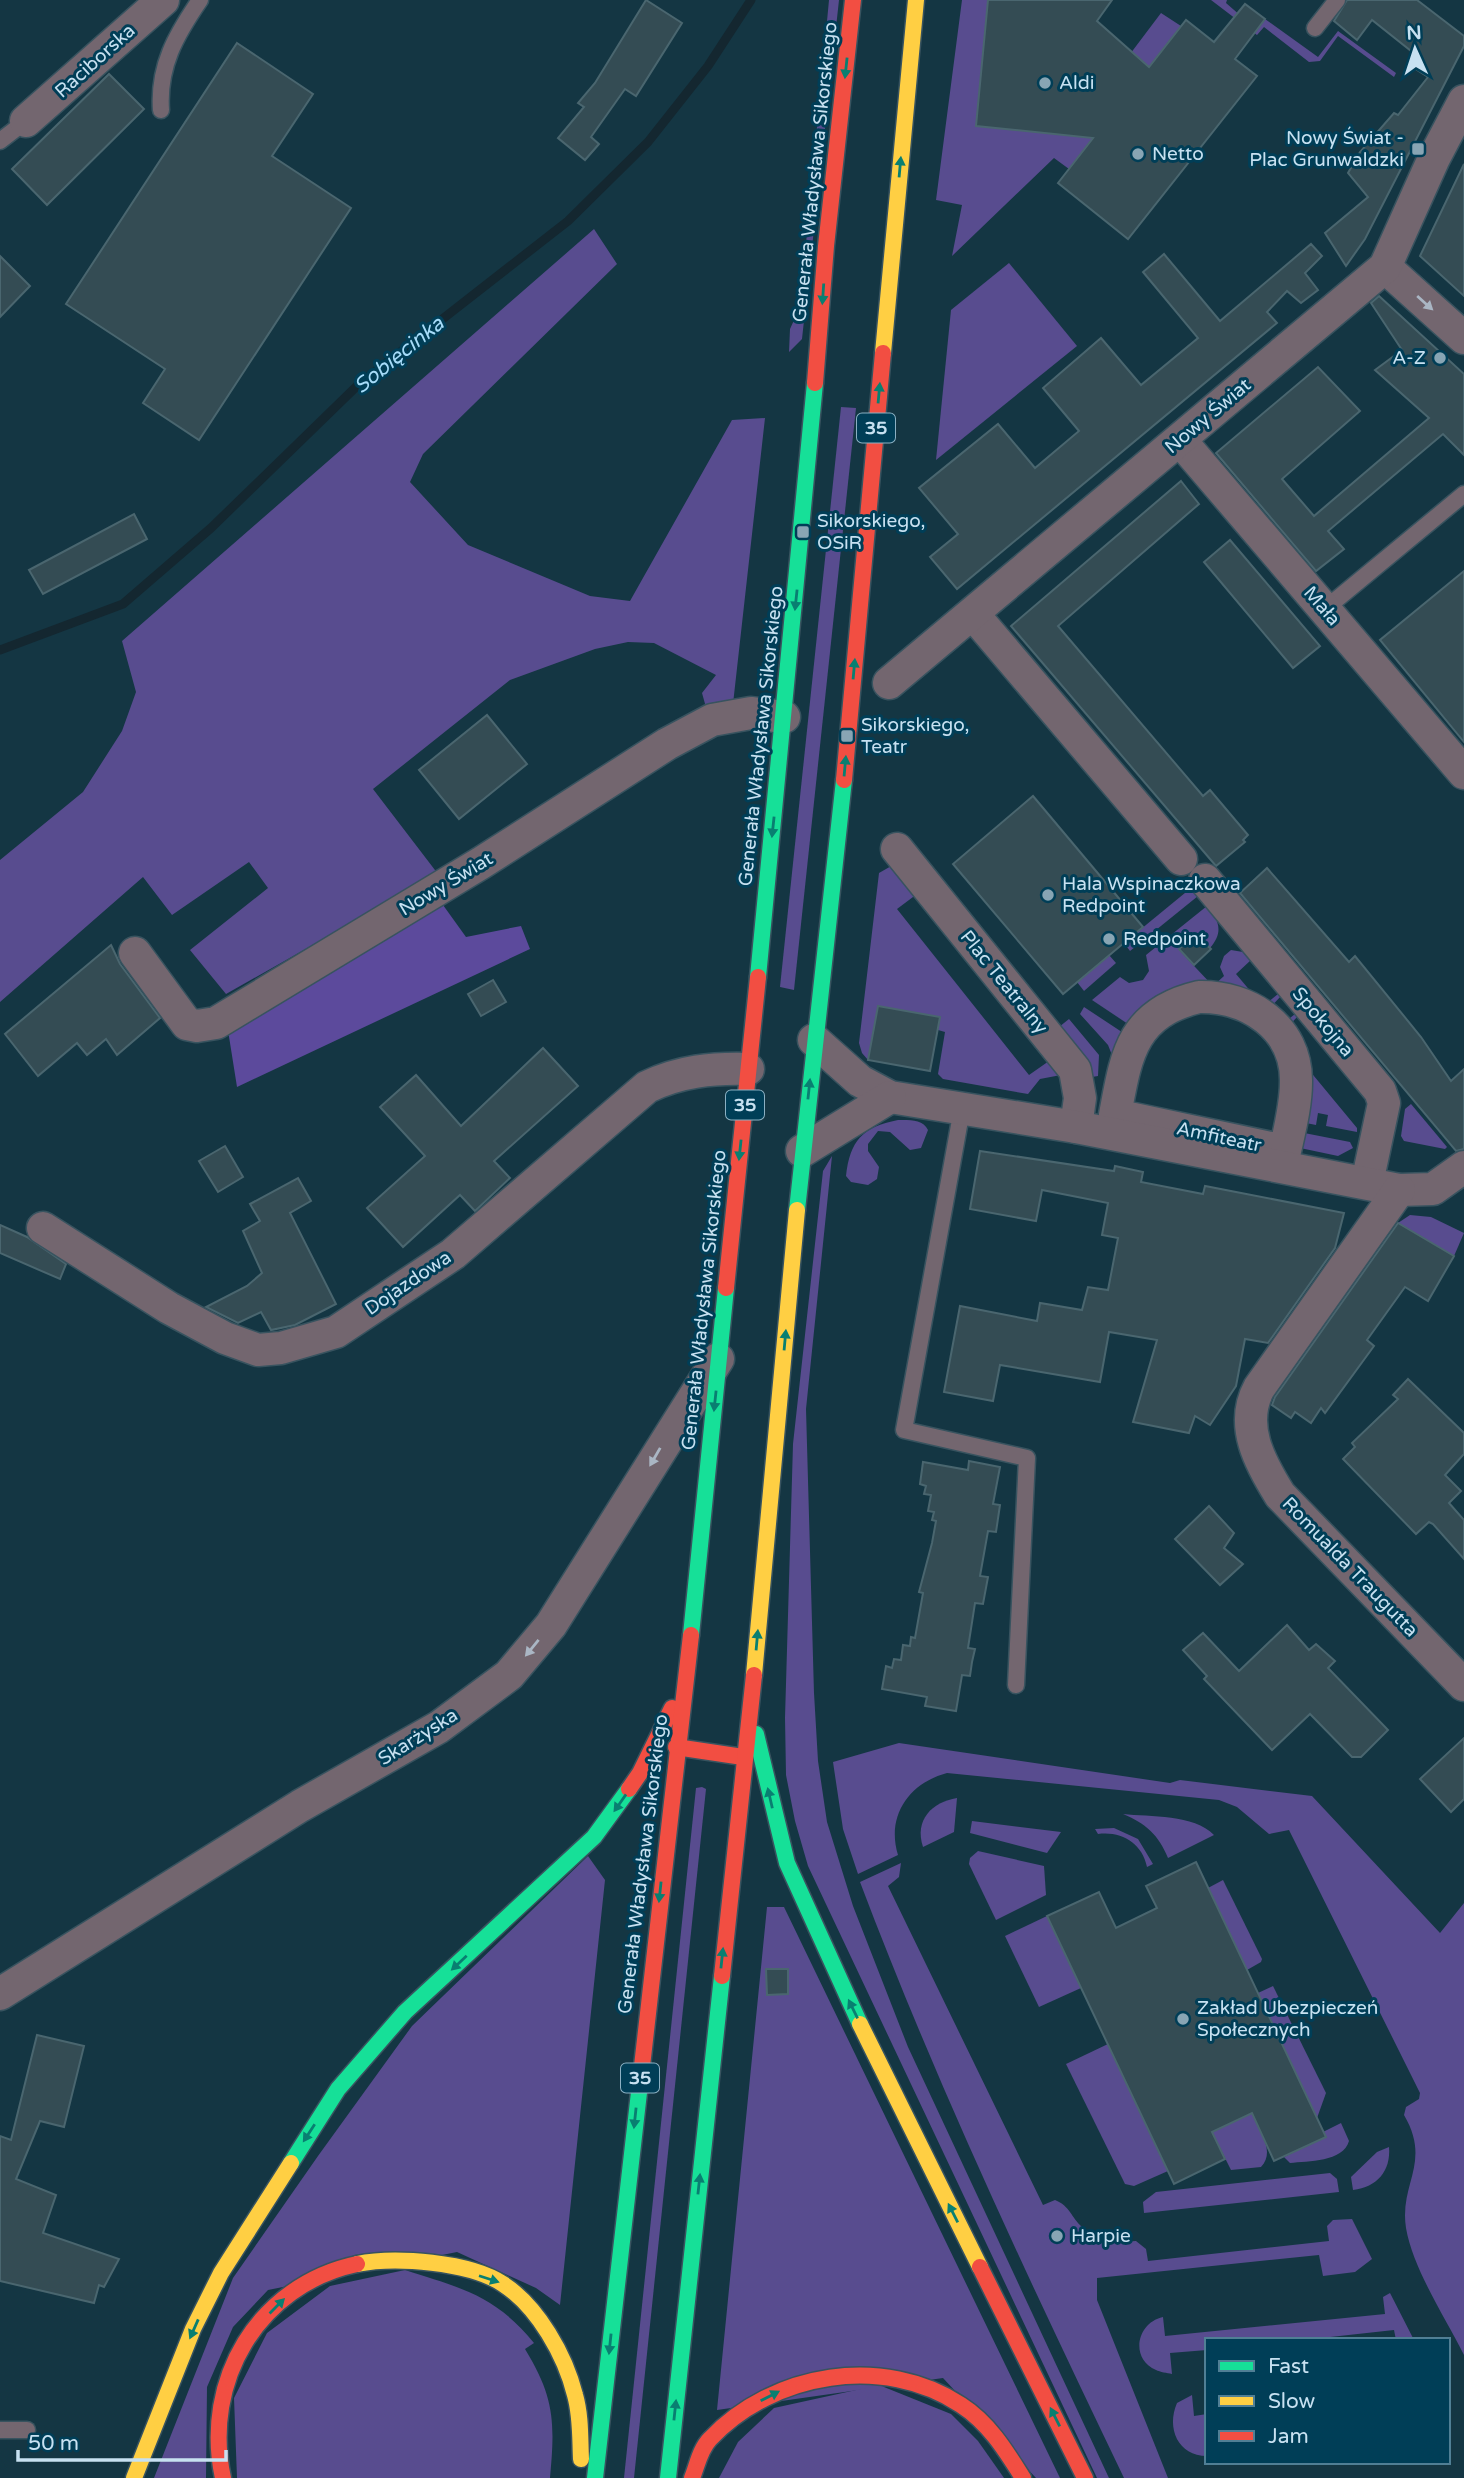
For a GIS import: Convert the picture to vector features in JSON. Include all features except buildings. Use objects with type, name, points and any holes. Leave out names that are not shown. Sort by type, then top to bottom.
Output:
[{"type":"main road","name":"Generała Władysława Sikorskiego","points":[[595,2478],[676,1748],[687,1678],[817,383],[826,246],[853,0]]},
{"type":"main road","name":"35","points":[[668,2478],[743,1756],[751,1708],[802,1151],[844,777],[916,0]]},
{"type":"main road","points":[[134,2478],[193,2329],[220,2273],[338,2088],[405,2012],[594,1837],[640,1773],[687,1678]]},
{"type":"main road","points":[[751,1708],[776,1826],[787,1863],[910,2126],[1085,2478]]},
{"type":"main road","points":[[676,1748],[743,1756]]},
{"type":"main road","points":[[223,2478],[217,2444],[220,2398],[237,2354],[253,2330],[289,2293],[308,2280],[362,2263],[397,2260],[433,2262],[503,2284],[539,2321],[552,2339],[575,2393],[582,2478]]},
{"type":"main road","points":[[692,2478],[708,2441],[768,2395],[824,2375],[894,2374],[965,2404],[993,2431],[1014,2459],[1023,2478]]},
{"type":"street","name":"Raciborska","points":[[26,121],[163,0]]},
{"type":"street","name":"Nowy Świat","points":[[889,683],[1385,267],[1434,158],[1464,101]]},
{"type":"street","points":[[1385,267],[1464,338]]},
{"type":"street","name":"Mała","points":[[1180,440],[1464,773]]},
{"type":"street","points":[[973,614],[1181,859]]},
{"type":"street","name":"Nowy Świat","points":[[135,953],[187,1024],[197,1026],[216,1023],[481,863],[667,744],[712,720],[751,713],[784,717]]},
{"type":"street","name":"Plac Teatralny","points":[[897,849],[1075,1070],[1080,1098],[1076,1127]]},
{"type":"street","name":"Spokojna","points":[[1205,880],[1380,1091],[1384,1103],[1367,1183]]},
{"type":"street","name":"Amfiteatr","points":[[1218,997],[1249,1005],[1273,1023],[1292,1054],[1297,1080],[1285,1151],[1115,1115],[1126,1059],[1134,1040],[1156,1015],[1181,1001],[1218,997]]},
{"type":"street","points":[[814,1040],[860,1080],[890,1097],[1076,1127],[1399,1189],[1433,1189],[1464,1167]]},
{"type":"street","name":"Dojazdowa","points":[[43,1228],[169,1308],[225,1338],[258,1350],[281,1348],[336,1332],[453,1254],[647,1087],[672,1075],[714,1068],[748,1069]]},
{"type":"street","points":[[802,1151],[890,1097]]},
{"type":"street","name":"Romualda Traugutta","points":[[1399,1189],[1259,1388],[1253,1399],[1251,1431],[1262,1466],[1280,1495],[1464,1685]]},
{"type":"street","name":"Skarżyska","points":[[0,1994],[300,1806],[439,1727],[509,1675],[551,1625],[719,1358]]},
{"type":"lane","points":[[161,110],[160,85],[166,60],[177,33],[200,0]]},
{"type":"lane","points":[[1315,28],[1337,0]]},
{"type":"lane","points":[[0,141],[26,121]]},
{"type":"lane","points":[[1325,609],[1464,494]]},
{"type":"lane","points":[[962,1109],[904,1430],[1027,1458],[1016,1685]]},
{"type":"lane","points":[[0,2430],[27,2430]]},
{"type":"shaded area","points":[[829,0],[839,0],[802,339],[789,352],[790,329],[800,307]]},
{"type":"shaded area","points":[[962,0],[988,0],[977,126],[1069,135],[1161,13],[1181,26],[1069,169],[1054,158],[952,256],[962,205],[936,200]]},
{"type":"shaded area","points":[[1211,0],[1227,0],[1226,3],[1257,30],[1265,19],[1318,57],[1338,31],[1396,73],[1394,77],[1338,36],[1320,61],[1309,62],[1264,27],[1257,35]]},
{"type":"shaded area","points":[[594,229],[617,264],[423,454],[410,482],[468,545],[590,596],[630,601],[732,420],[765,418],[733,704],[707,711],[702,693],[716,675],[654,643],[628,642],[595,649],[510,680],[373,789],[438,874],[226,994],[190,950],[268,888],[249,862],[172,915],[143,877],[0,1002],[0,860],[83,792],[122,731],[136,692],[122,641]]},
{"type":"shaded area","points":[[1009,263],[1077,346],[936,460],[951,310]]},
{"type":"shaded area","points":[[841,407],[856,408],[794,990],[780,987]]},
{"type":"shaded area","points":[[893,865],[917,894],[897,909],[1029,1075],[1049,1061],[1061,1075],[1040,1079],[1028,1094],[943,1079],[938,1074],[945,1032],[938,1030],[940,1017],[879,1006],[868,1060],[862,1053],[859,1043],[879,873]]},
{"type":"shaded area","points":[[1191,888],[1198,896],[1130,951],[1124,943]]},
{"type":"shaded area","points":[[443,905],[466,937],[521,926],[530,949],[237,1087],[227,1024]]},
{"type":"shaded area","points":[[1207,906],[1215,916],[1218,926],[1214,942],[1210,948],[1196,934],[1179,950],[1213,986],[1224,976],[1220,967],[1224,956],[1231,950],[1243,952],[1251,960],[1236,974],[1263,1006],[1278,994],[1281,996],[1268,1010],[1280,1026],[1295,1014],[1298,1016],[1284,1031],[1235,1000],[1140,1032],[1092,1000],[1120,977],[1129,983],[1143,980],[1149,971],[1146,955]]},
{"type":"shaded area","points":[[1109,955],[1116,963],[1084,991],[1077,982]]},
{"type":"shaded area","points":[[1084,1007],[1134,1040],[1112,1055],[1108,1045],[1080,1014]]},
{"type":"shaded area","points":[[1069,1019],[1099,1055],[1098,1076],[1092,1077],[1089,1063],[1059,1027]]},
{"type":"shaded area","points":[[1309,1070],[1357,1128],[1357,1132],[1326,1126],[1328,1115],[1318,1113],[1316,1125],[1291,1120]]},
{"type":"shaded area","points":[[1411,1104],[1447,1147],[1445,1149],[1404,1141],[1401,1136],[1405,1109]]},
{"type":"shaded area","points":[[898,1120],[915,1121],[926,1126],[928,1130],[921,1148],[910,1150],[890,1132],[878,1131],[868,1144],[868,1151],[879,1167],[877,1179],[868,1185],[851,1182],[846,1176],[848,1164],[860,1138],[875,1127]]},
{"type":"shaded area","points":[[1289,1130],[1350,1142],[1353,1148],[1338,1156],[1286,1145]]},
{"type":"shaded area","points":[[832,1156],[806,1409],[814,1693],[818,1761],[827,1822],[853,1906],[908,2047],[1109,2478],[1097,2478],[808,1866],[795,1821],[786,1775],[785,1718],[793,1444],[823,1171]]},
{"type":"shaded area","points":[[1410,1215],[1431,1217],[1464,1233],[1454,1256],[1398,1223]]},
{"type":"shaded area","points":[[899,1743],[1170,1783],[1180,1780],[1312,1796],[1440,1933],[1464,1903],[1464,2355],[1422,2276],[1406,2228],[1405,2212],[1415,2147],[1404,2115],[1406,2107],[1419,2099],[1420,2093],[1289,1830],[1269,1834],[1237,1807],[1219,1800],[947,1773],[922,1785],[904,1803],[895,1827],[898,1855],[858,1874],[843,1829],[833,1762]]},
{"type":"shaded area","points":[[696,1788],[706,1789],[634,2478],[624,2478]]},
{"type":"shaded area","points":[[957,1798],[954,1832],[923,1847],[921,1829],[927,1814],[940,1804]]},
{"type":"shaded area","points":[[1123,1814],[1184,1820],[1205,1828],[1214,1835],[1168,1858],[1150,1831]]},
{"type":"shaded area","points":[[972,1821],[1061,1832],[1047,1853],[970,1833]]},
{"type":"shaded area","points":[[1114,1828],[1138,1839],[1153,1864],[1147,1867],[1141,1851],[1130,1840],[1115,1835],[1098,1834],[1095,1829]]},
{"type":"shaded area","points":[[978,1851],[1044,1866],[1046,1895],[996,1920],[969,1864],[970,1858]]},
{"type":"shaded area","points":[[588,1856],[605,1880],[560,2305],[536,2288],[457,2252],[268,2290],[233,2327],[207,2387],[206,2478],[154,2478],[233,2278],[318,2156],[412,2026]]},
{"type":"shaded area","points":[[901,1863],[899,1877],[888,1886],[1043,2205],[1055,2200],[1088,2231],[1115,2240],[1136,2241],[1146,2249],[1148,2261],[1329,2241],[1327,2226],[1333,2220],[1352,2219],[1372,2259],[1355,2272],[1323,2276],[1319,2255],[1097,2278],[1097,2300],[1168,2478],[1124,2478],[1019,2257],[953,2109],[860,1882]]},
{"type":"shaded area","points":[[1223,1880],[1262,1959],[1247,1970],[1208,1888]]},
{"type":"shaded area","points":[[767,1907],[784,1907],[1060,2478],[1036,2478],[943,2378],[717,2410]]},
{"type":"shaded area","points":[[1047,1916],[1081,1988],[1039,2007],[1005,1936]]},
{"type":"shaded area","points":[[1273,1986],[1326,2093],[1317,2118],[1258,1993]]},
{"type":"shaded area","points":[[1108,2044],[1168,2171],[1134,2186],[1125,2184],[1066,2064]]},
{"type":"shaded area","points":[[1252,2113],[1267,2147],[1265,2161],[1261,2167],[1231,2170],[1212,2132]]},
{"type":"shaded area","points":[[1341,2123],[1349,2141],[1340,2153],[1315,2161],[1290,2163],[1284,2157],[1325,2137],[1323,2132]]},
{"type":"shaded area","points":[[1389,2147],[1388,2163],[1381,2176],[1369,2185],[1353,2190],[1351,2177],[1377,2152]]},
{"type":"shaded area","points":[[1330,2173],[1337,2179],[1339,2192],[1144,2213],[1143,2202],[1156,2192]]},
{"type":"shaded area","points":[[405,2270],[476,2295],[505,2314],[534,2343],[525,2349],[542,2382],[551,2411],[550,2478],[237,2478],[234,2398],[267,2333],[330,2286]]},
{"type":"shaded area","points":[[1390,2293],[1413,2338],[1396,2338],[1394,2330],[1321,2338],[1205,2338],[1205,2350],[1170,2353],[1172,2374],[1158,2371],[1148,2365],[1140,2350],[1142,2334],[1147,2326],[1163,2317],[1165,2336],[1385,2314],[1383,2297]]},
{"type":"shaded area","points":[[879,2385],[951,2414],[978,2441],[1004,2478],[719,2478],[738,2442],[774,2408]]},
{"type":"shaded area","points":[[1192,2395],[1194,2416],[1205,2414],[1205,2456],[1189,2451],[1177,2439],[1173,2422],[1177,2403]]},
{"type":"waterway","name":"Sobięcinka","points":[[0,650],[123,604],[211,528],[358,385],[568,221],[648,142],[708,66],[751,0]]},
{"type":"traffic: fast","points":[[758,977],[815,383]]},
{"type":"traffic: fast","points":[[797,1210],[844,780]]},
{"type":"traffic: fast","points":[[691,1635],[726,1288]]},
{"type":"traffic: fast","points":[[756,1734],[787,1863],[860,2024]]},
{"type":"traffic: fast","points":[[291,2163],[338,2089],[405,2012],[594,1837],[629,1789]]},
{"type":"traffic: fast","points":[[668,2478],[722,1976]]},
{"type":"traffic: fast","points":[[595,2478],[641,2075]]},
{"type":"traffic: slow","points":[[883,353],[916,0]]},
{"type":"traffic: slow","points":[[754,1675],[797,1210]]},
{"type":"traffic: slow","points":[[860,2024],[980,2267]]},
{"type":"traffic: slow","points":[[134,2478],[193,2329],[221,2273],[291,2163]]},
{"type":"traffic: slow","points":[[357,2264],[411,2261],[452,2266],[489,2276],[516,2294],[539,2319],[564,2364],[577,2403],[581,2459]]},
{"type":"traffic: jam","points":[[815,383],[826,246],[853,0]]},
{"type":"traffic: jam","points":[[844,780],[883,353]]},
{"type":"traffic: jam","points":[[726,1288],[758,977]]},
{"type":"traffic: jam","points":[[641,2075],[691,1635]]},
{"type":"traffic: jam","points":[[722,1976],[754,1675]]},
{"type":"traffic: jam","points":[[629,1789],[640,1773],[672,1708]]},
{"type":"traffic: jam","points":[[676,1747],[743,1757]]},
{"type":"traffic: jam","points":[[223,2478],[219,2442],[221,2407],[230,2373],[245,2342],[266,2315],[291,2293],[322,2275],[357,2264]]},
{"type":"traffic: jam","points":[[980,2267],[1085,2478]]},
{"type":"traffic: jam","points":[[692,2478],[701,2453],[710,2439],[736,2416],[765,2398],[797,2385],[830,2378],[864,2376],[898,2379],[931,2389],[961,2405],[988,2429],[1023,2478]]},
{"type":"place","name":"Aldi","points":[[1045,83]]},
{"type":"place","name":"Nowy Świat - Plac Grunwaldzki","points":[[1418,149]]},
{"type":"place","name":"Netto","points":[[1138,154]]},
{"type":"place","name":"A-Z","points":[[1440,358]]},
{"type":"place","name":"Sikorskiego, OSiR","points":[[803,532]]},
{"type":"place","name":"Sikorskiego, Teatr","points":[[847,736]]},
{"type":"place","name":"Hala Wspinaczkowa Redpoint","points":[[1048,895]]},
{"type":"place","name":"Redpoint","points":[[1109,939]]},
{"type":"place","name":"Zakład Ubezpieczeń Społecznych","points":[[1183,2019]]},
{"type":"place","name":"Harpie","points":[[1057,2236]]}]
